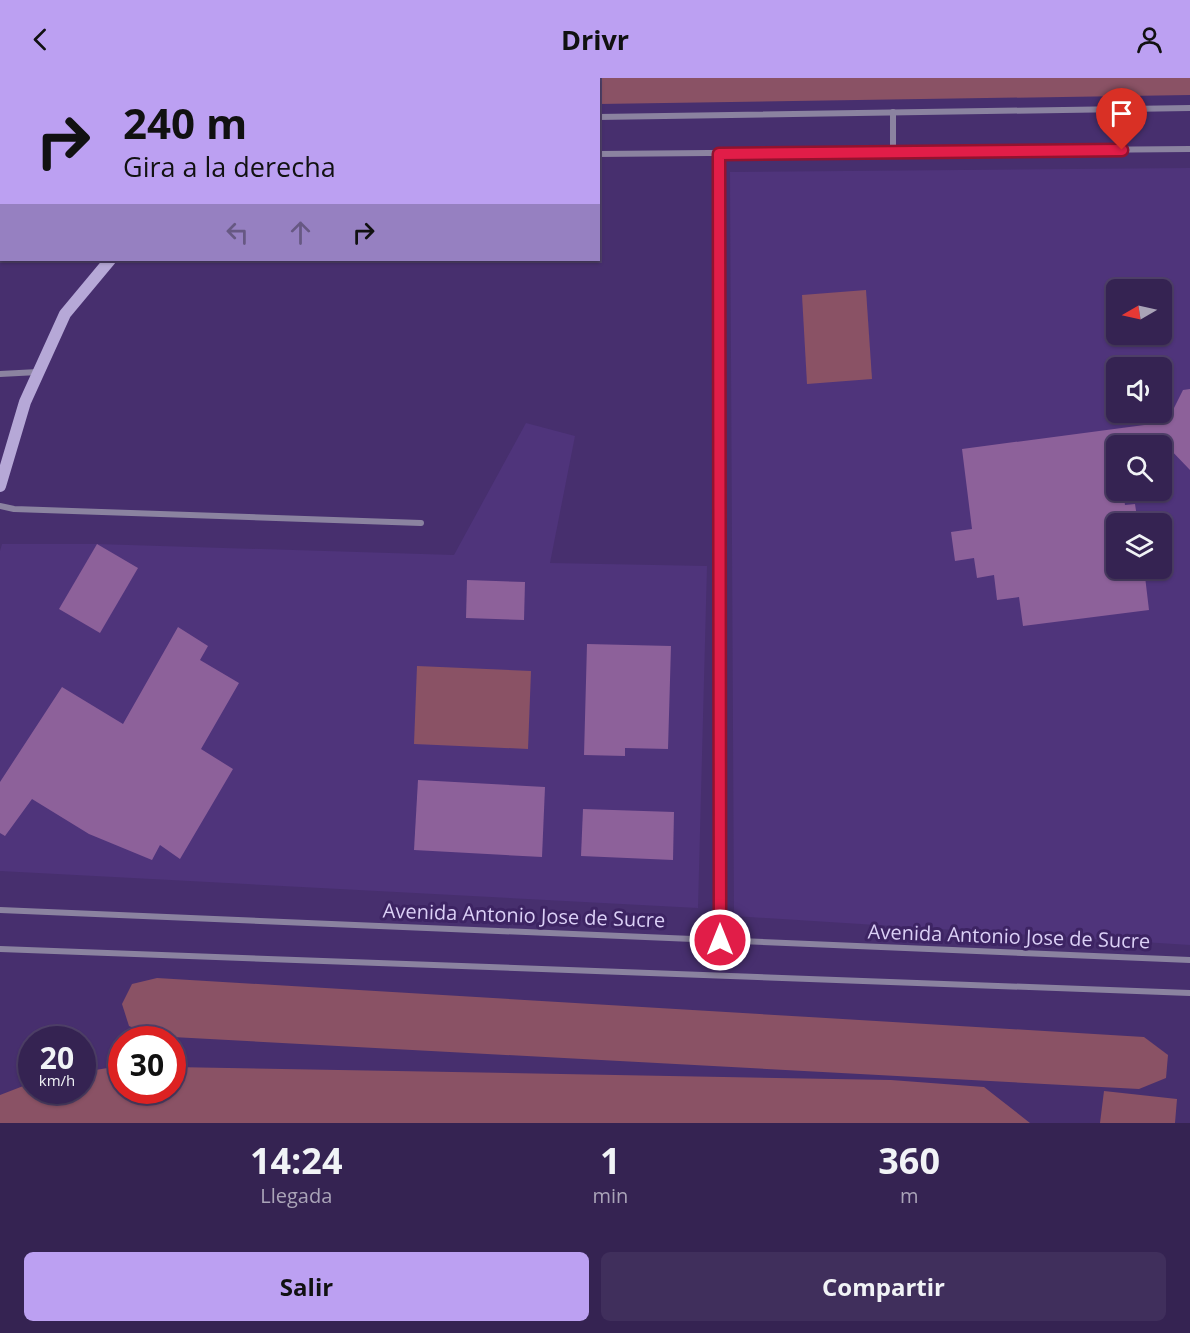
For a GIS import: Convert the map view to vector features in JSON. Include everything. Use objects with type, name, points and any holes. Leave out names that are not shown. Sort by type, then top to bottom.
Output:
[{"type":"main road","points":[[0,486],[25,402],[65,314],[109,261]]},
{"type":"street","points":[[600,117],[1190,108]]},
{"type":"street","points":[[893,112],[893,151]]},
{"type":"street","points":[[600,154],[1190,149]]},
{"type":"street","points":[[719,154],[720,940]]},
{"type":"street","points":[[0,374],[39,372]]},
{"type":"street","points":[[0,506],[14,509],[421,523]]},
{"type":"street","name":"Avenida Antonio Jose de Sucre","points":[[0,910],[1190,960]]},
{"type":"street","points":[[0,950],[1190,993]]},
{"type":"shaded area","points":[[600,78],[1190,78],[1190,95],[600,104]]},
{"type":"shaded area","points":[[1190,168],[1190,945],[734,916],[730,172]]},
{"type":"shaded area","points":[[866,290],[872,379],[807,384],[802,295]]},
{"type":"shaded area","points":[[526,423],[575,436],[550,563],[707,566],[698,908],[0,871],[0,551],[2,544],[97,544],[454,555]]},
{"type":"shaded area","points":[[417,666],[531,671],[528,749],[414,744]]},
{"type":"shaded area","points":[[157,978],[1144,1037],[1168,1055],[1166,1078],[1139,1089],[186,1038],[186,1026],[129,1026],[122,1004],[132,984]]},
{"type":"shaded area","points":[[186,1067],[891,1080],[984,1087],[1030,1123],[0,1123],[0,1095],[18,1088],[18,1104],[96,1104],[96,1070],[108,1068],[108,1104],[186,1104]]},
{"type":"shaded area","points":[[1104,1091],[1177,1099],[1175,1123],[1100,1123]]},
{"type":"building","points":[[1190,389],[1190,470],[1172,451],[1172,435],[1106,435],[1106,501],[1124,501],[1125,505],[1135,504],[1136,513],[1106,513],[1106,579],[1145,579],[1149,610],[1023,626],[1019,597],[997,600],[994,575],[977,578],[974,558],[955,561],[951,532],[972,529],[962,449],[1172,423],[1172,412],[1183,390]]},
{"type":"building","points":[[97,544],[138,568],[100,633],[59,609]]},
{"type":"building","points":[[467,580],[525,582],[524,620],[466,618]]},
{"type":"building","points":[[178,627],[208,646],[200,660],[239,683],[201,749],[233,769],[180,859],[160,845],[152,860],[89,834],[32,799],[5,836],[0,833],[0,782],[62,687],[123,724]]},
{"type":"building","points":[[587,644],[671,646],[668,749],[625,748],[625,756],[584,755]]},
{"type":"building","points":[[418,780],[545,787],[542,857],[414,850]]},
{"type":"building","points":[[583,809],[674,812],[673,860],[581,856]]},
{"type":"route","points":[[720,940],[719,154],[1122,150]]}]
